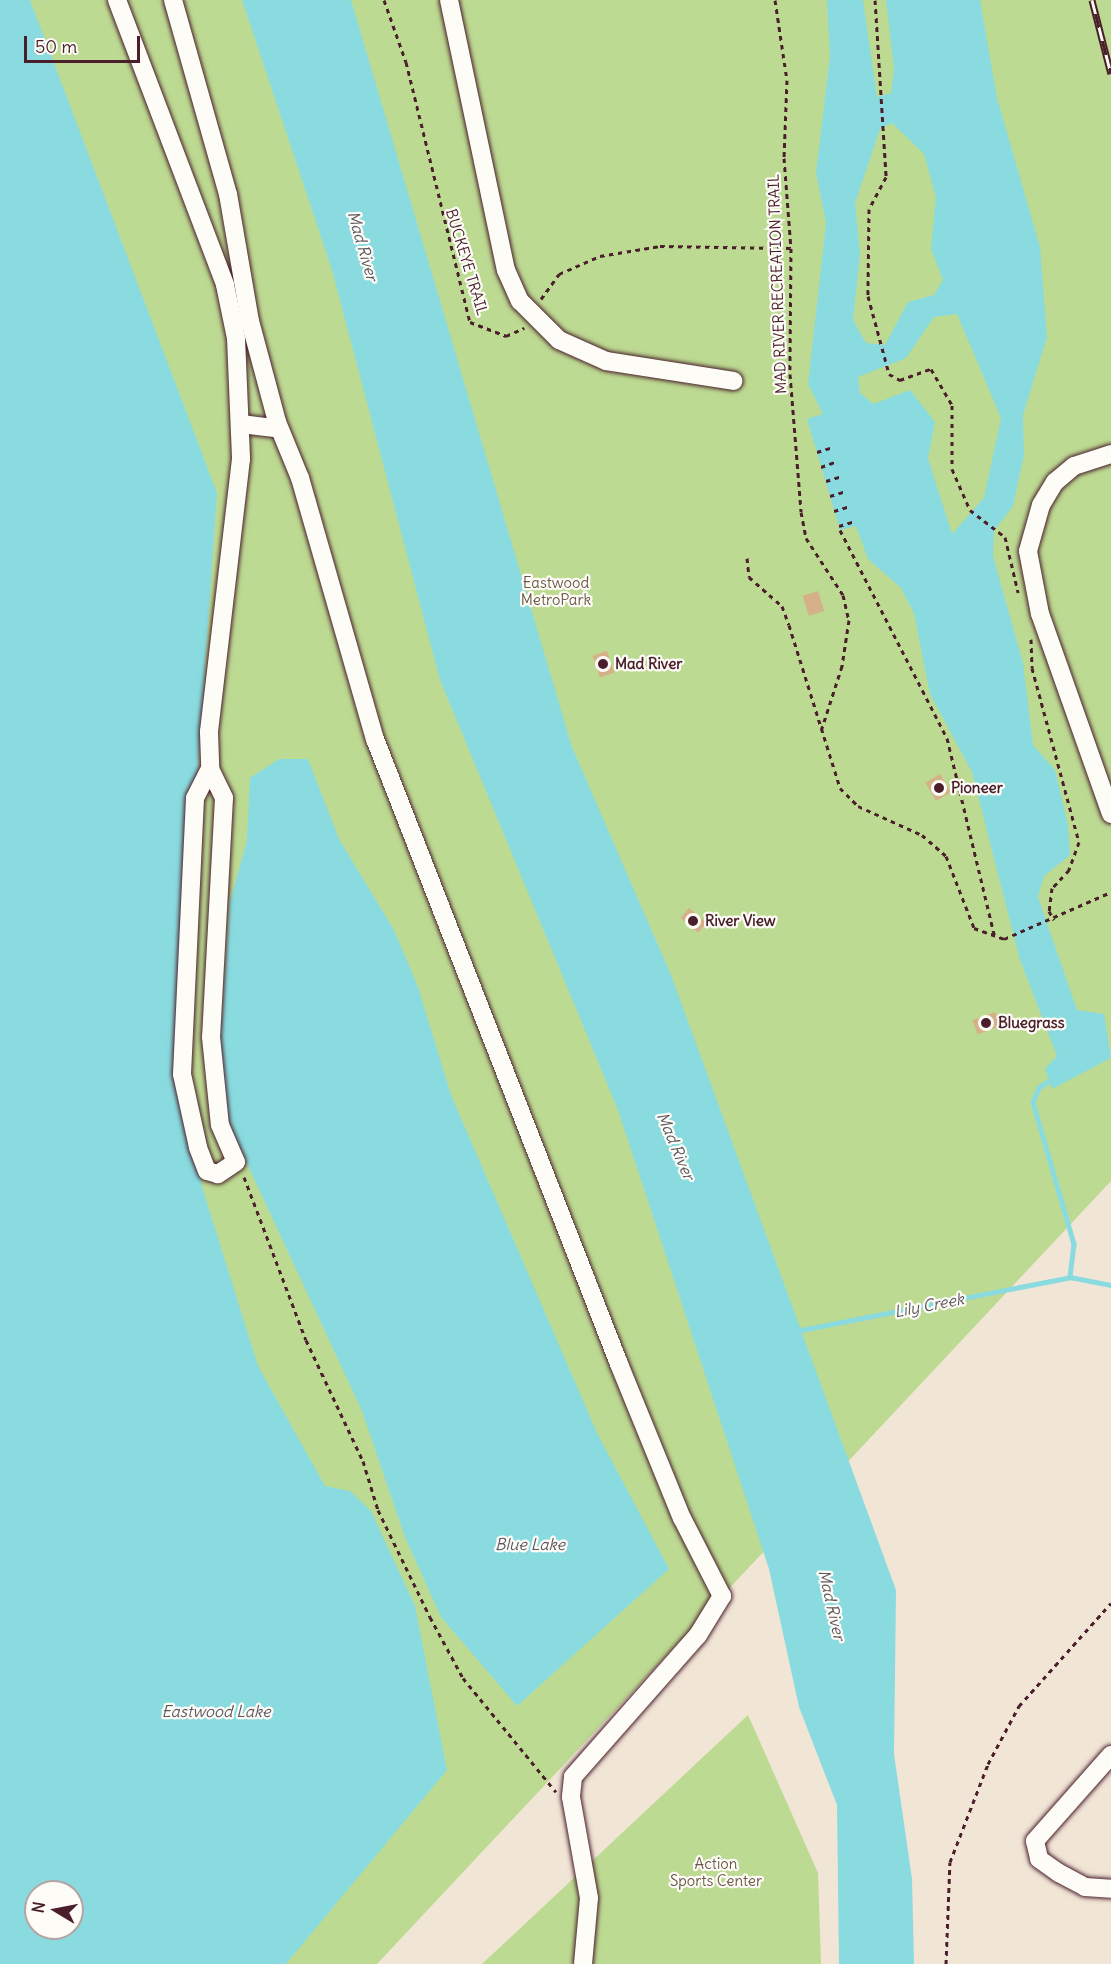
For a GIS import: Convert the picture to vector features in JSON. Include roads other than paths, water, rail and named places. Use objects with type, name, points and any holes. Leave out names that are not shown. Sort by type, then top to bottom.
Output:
[{"type":"street","points":[[117,0],[232,312],[242,424],[209,732],[210,769],[224,798],[211,1037],[214,1086],[220,1125],[236,1162],[218,1174],[207,1171],[182,1074],[195,798],[210,769]]},
{"type":"street","points":[[173,0],[228,194],[250,316],[279,429],[300,478],[390,780],[669,1487],[722,1596],[698,1635],[573,1777],[571,1797],[589,1898],[583,1964]]},
{"type":"street","points":[[449,0],[507,270],[531,316],[559,340],[606,361],[733,381]]},
{"type":"street","points":[[232,312],[250,316]]},
{"type":"street","points":[[242,424],[279,429]]},
{"type":"street","points":[[1111,454],[1074,466],[1055,482],[1041,505],[1028,550],[1040,614],[1111,814]]},
{"type":"street","points":[[1111,1755],[1035,1841],[1039,1859],[1059,1873],[1085,1887],[1111,1889]]},
{"type":"water","name":"Eastwood Lake","points":[[0,0],[30,0],[217,493],[177,1076],[203,1190],[258,1366],[325,1486],[350,1491],[371,1511],[415,1606],[447,1770],[286,1964],[0,1964]]},
{"type":"water","points":[[242,0],[351,0],[572,747],[671,975],[896,1590],[894,1754],[912,1879],[914,1964],[839,1964],[837,1805],[799,1707],[769,1569],[618,1110],[440,680],[332,270]]},
{"type":"water","points":[[827,0],[863,0],[877,97],[891,93],[894,68],[886,0],[980,0],[997,98],[1040,247],[1047,337],[1023,415],[1024,455],[1013,506],[994,531],[993,556],[1023,663],[1033,745],[1055,770],[1068,825],[1070,855],[1044,876],[1038,897],[1077,1010],[1104,1014],[1111,1058],[1052,1089],[1045,1069],[1057,1056],[1020,960],[972,772],[930,694],[914,613],[901,588],[868,559],[856,526],[840,530],[807,419],[823,414],[808,384],[826,223],[816,173],[830,56]],"holes":[[[892,123],[924,154],[936,197],[931,249],[943,280],[934,295],[908,302],[885,345],[866,343],[853,320],[860,254],[855,203],[880,129]],[[957,314],[1001,418],[984,498],[952,534],[928,458],[935,422],[910,390],[873,404],[860,393],[858,377],[906,358],[934,317]]]},
{"type":"water","name":"Blue Lake","points":[[279,759],[308,759],[339,839],[394,930],[418,987],[451,1095],[597,1433],[669,1569],[517,1706],[441,1617],[405,1537],[362,1411],[232,1131],[218,1076],[230,902],[247,840],[250,778]]},
{"type":"waterway","points":[[1052,1079],[1039,1088],[1033,1102],[1074,1244],[1070,1277]]},
{"type":"waterway","name":"Lily Creek","points":[[796,1331],[1070,1277],[1111,1285]]},
{"type":"railway","points":[[1092,0],[1111,74]]},
{"type":"place","name":"Mad River","points":[[603,664]]},
{"type":"place","name":"Pioneer","points":[[939,788]]},
{"type":"place","name":"River View","points":[[693,921]]},
{"type":"place","name":"Bluegrass","points":[[986,1023]]},
{"type":"park label","name":"Eastwood MetroPark","points":[[556,590]]},
{"type":"park label","name":"Action Sports Center","points":[[716,1872]]}]
